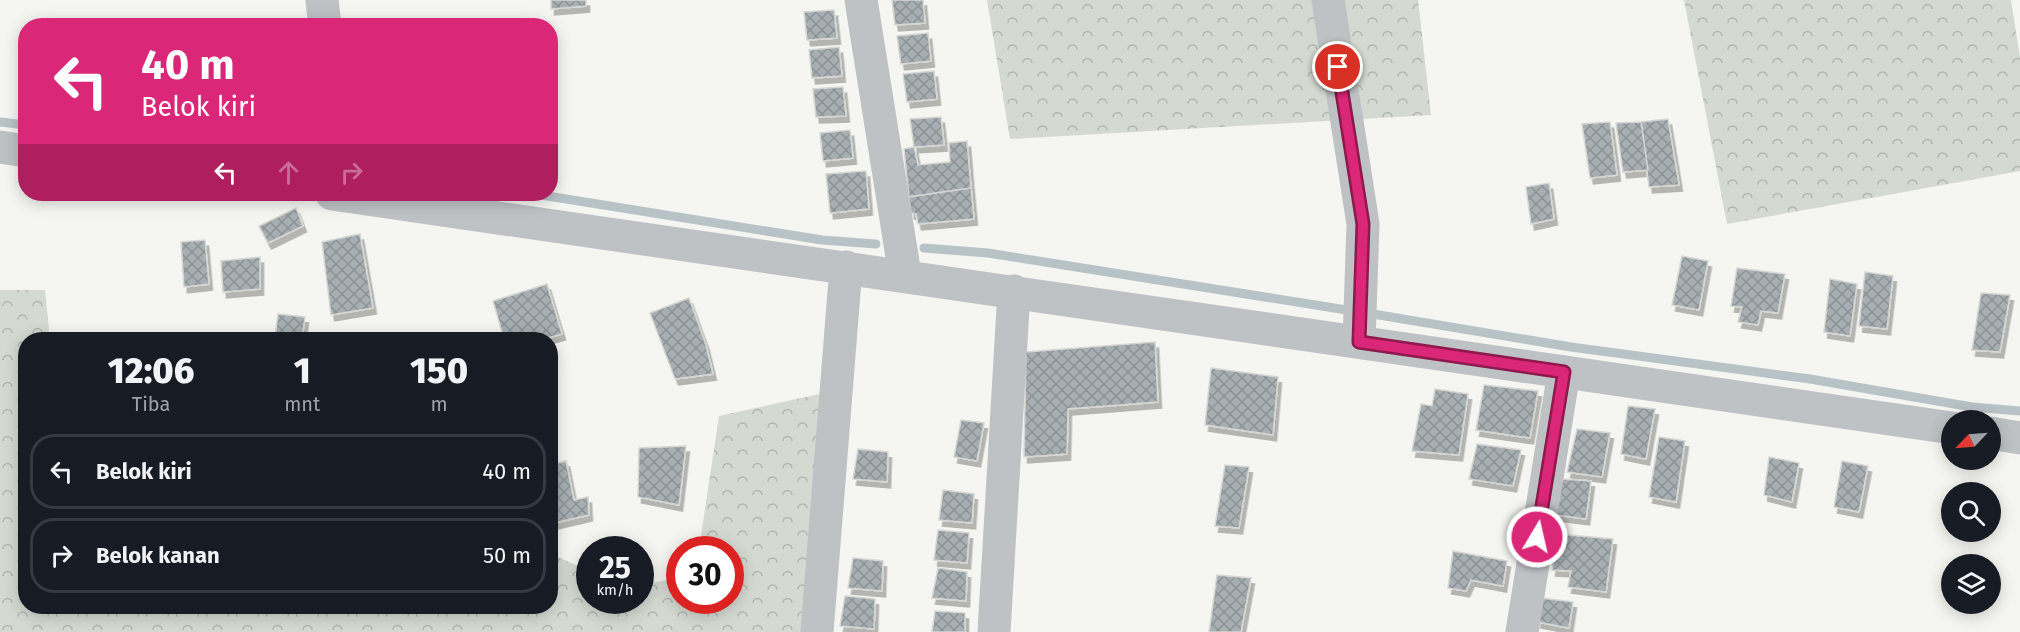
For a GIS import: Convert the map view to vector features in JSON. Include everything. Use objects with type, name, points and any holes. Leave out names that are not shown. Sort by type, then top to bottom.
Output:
[{"type":"street","points":[[322,0],[324,18]]},
{"type":"street","points":[[861,0],[905,275]]},
{"type":"street","points":[[1328,0],[1363,224],[1359,337]]},
{"type":"street","points":[[0,147],[18,150]]},
{"type":"street","points":[[381,201],[1014,291],[1359,337],[1564,372],[1941,426]]},
{"type":"street","points":[[817,632],[846,267]]},
{"type":"street","points":[[994,632],[1014,291]]},
{"type":"street","points":[[1522,632],[1564,372]]},
{"type":"street","points":[[2001,435],[2020,438]]},
{"type":"green space","points":[[987,0],[1418,0],[1431,115],[1010,139]]},
{"type":"green space","points":[[1684,0],[2011,0],[2020,57],[2020,171],[1727,224]]},
{"type":"green space","points":[[0,290],[45,290],[49,332],[18,332],[18,614],[558,614],[558,557],[576,565],[576,614],[654,614],[654,583],[666,580],[666,614],[744,614],[744,536],[701,536],[719,416],[824,393],[804,632],[0,632]]},
{"type":"building","points":[[551,0],[586,0],[586,6],[551,9]]},
{"type":"building","points":[[892,0],[923,0],[925,23],[895,25]]},
{"type":"building","points":[[834,10],[837,38],[807,40],[804,12]]},
{"type":"building","points":[[928,33],[931,61],[901,64],[897,36]]},
{"type":"building","points":[[839,47],[842,76],[812,78],[809,50]]},
{"type":"building","points":[[934,71],[937,99],[907,102],[903,74]]},
{"type":"building","points":[[843,87],[846,116],[816,117],[813,89]]},
{"type":"building","points":[[941,117],[944,145],[914,147],[910,119]]},
{"type":"building","points":[[1668,119],[1679,185],[1649,187],[1641,122]]},
{"type":"building","points":[[1610,122],[1617,175],[1590,178],[1582,124]]},
{"type":"building","points":[[1641,122],[1648,170],[1623,172],[1616,123]]},
{"type":"building","points":[[850,130],[853,158],[823,161],[820,133]]},
{"type":"building","points":[[967,141],[971,188],[909,197],[904,149],[914,147],[918,165],[950,162],[949,143]]},
{"type":"building","points":[[866,171],[869,209],[830,213],[826,174]]},
{"type":"building","points":[[1549,183],[1554,219],[1531,224],[1526,187]]},
{"type":"building","points":[[971,188],[974,219],[918,224],[916,214],[911,213],[909,197]]},
{"type":"building","points":[[296,208],[303,226],[268,243],[259,226]]},
{"type":"building","points":[[360,234],[373,308],[331,315],[322,242]]},
{"type":"building","points":[[205,240],[209,284],[184,287],[181,242]]},
{"type":"building","points":[[1682,256],[1708,261],[1699,310],[1672,305]]},
{"type":"building","points":[[260,257],[260,289],[223,292],[221,261]]},
{"type":"building","points":[[1737,268],[1785,274],[1778,313],[1761,311],[1758,325],[1738,322],[1742,307],[1731,306]]},
{"type":"building","points":[[1865,272],[1893,276],[1887,329],[1859,326]]},
{"type":"building","points":[[1830,279],[1857,284],[1850,336],[1824,332]]},
{"type":"building","points":[[547,284],[562,334],[558,335],[558,332],[502,332],[493,301]]},
{"type":"building","points":[[1981,293],[2010,295],[2000,352],[1972,350]]},
{"type":"building","points":[[689,298],[706,345],[713,374],[675,379],[650,313]]},
{"type":"building","points":[[278,314],[305,317],[303,332],[276,332]]},
{"type":"building","points":[[1155,342],[1158,402],[1068,409],[1067,454],[1024,457],[1026,352]]},
{"type":"building","points":[[1211,368],[1278,377],[1273,435],[1205,425]]},
{"type":"building","points":[[1484,385],[1538,391],[1530,438],[1476,430]]},
{"type":"building","points":[[1435,389],[1468,394],[1459,455],[1412,451],[1421,404],[1432,406]]},
{"type":"building","points":[[1628,406],[1655,409],[1646,459],[1621,454]]},
{"type":"building","points":[[961,420],[984,423],[977,461],[954,457]]},
{"type":"building","points":[[1577,429],[1610,433],[1602,477],[1567,472]]},
{"type":"building","points":[[1659,437],[1685,441],[1676,502],[1649,497]]},
{"type":"building","points":[[1477,444],[1521,450],[1513,486],[1469,479]]},
{"type":"building","points":[[686,446],[679,505],[638,497],[639,448]]},
{"type":"building","points":[[858,449],[888,452],[887,482],[853,479]]},
{"type":"building","points":[[1769,457],[1799,463],[1792,502],[1764,495]]},
{"type":"building","points":[[566,461],[574,500],[588,497],[589,515],[558,522],[558,463]]},
{"type":"building","points":[[1842,461],[1868,466],[1859,512],[1834,507]]},
{"type":"building","points":[[1225,465],[1249,467],[1239,528],[1215,526]]},
{"type":"building","points":[[1562,479],[1591,481],[1586,519],[1556,515]]},
{"type":"building","points":[[943,490],[974,494],[972,523],[939,520]]},
{"type":"building","points":[[938,530],[969,533],[967,563],[934,560]]},
{"type":"building","points":[[1557,534],[1613,539],[1606,592],[1568,587],[1571,571],[1552,570]]},
{"type":"building","points":[[1453,551],[1507,561],[1503,586],[1471,580],[1466,591],[1448,588]]},
{"type":"building","points":[[853,558],[883,561],[882,591],[848,588]]},
{"type":"building","points":[[938,568],[967,572],[966,601],[932,598]]},
{"type":"building","points":[[1217,575],[1251,578],[1241,632],[1209,632]]},
{"type":"building","points":[[845,596],[875,599],[874,629],[840,626]]},
{"type":"building","points":[[1541,598],[1573,602],[1569,628],[1537,622]]},
{"type":"building","points":[[935,611],[965,613],[965,632],[932,632]]},
{"type":"waterway","points":[[0,122],[18,124]]},
{"type":"waterway","points":[[558,198],[822,240],[876,244]]},
{"type":"waterway","points":[[924,248],[988,253],[1353,311]]},
{"type":"waterway","points":[[1367,313],[1571,347],[1810,379],[1972,407],[2020,411]]},
{"type":"route","points":[[1338,67],[1363,224],[1359,342],[1564,372],[1537,537]]}]
